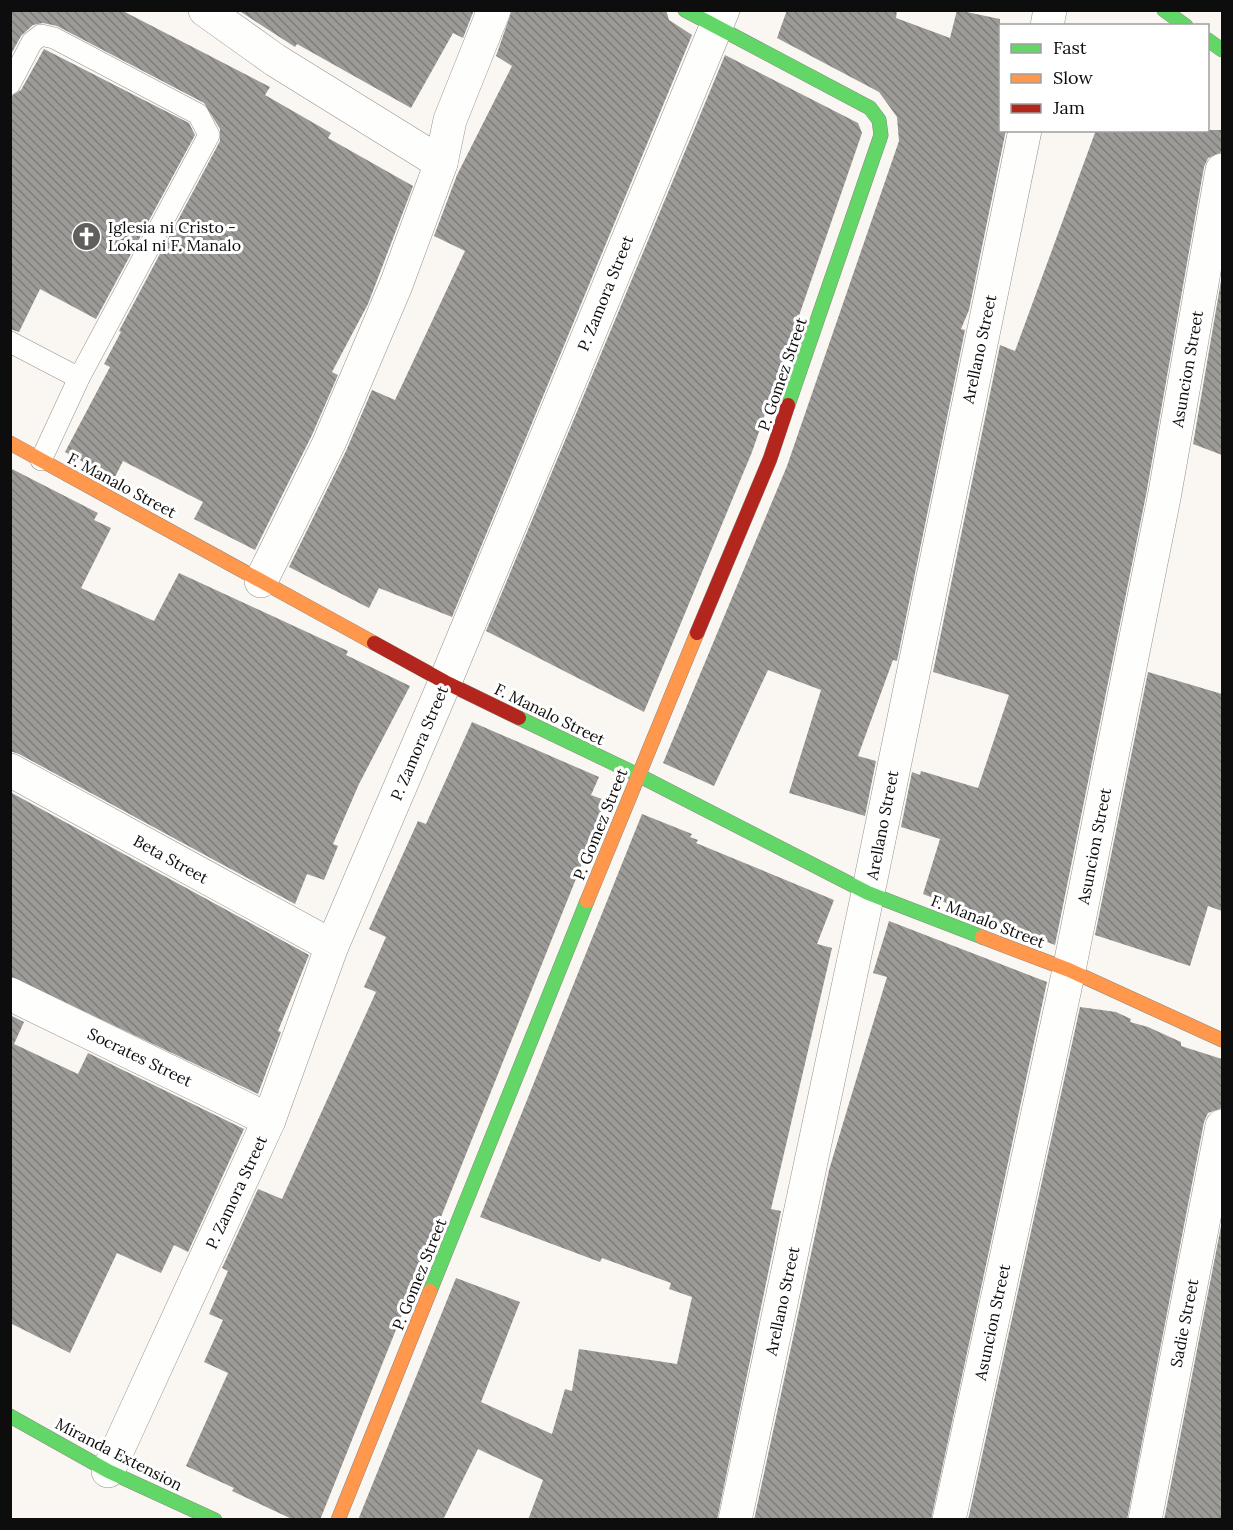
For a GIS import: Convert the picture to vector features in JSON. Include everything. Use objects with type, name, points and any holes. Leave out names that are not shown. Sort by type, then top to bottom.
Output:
[{"type":"street","points":[[205,10],[285,66],[441,163]]},
{"type":"street","points":[[261,581],[329,443],[396,285],[441,163],[450,120],[494,10]]},
{"type":"street","points":[[685,10],[719,19]]},
{"type":"street","points":[[1164,10],[1183,24]]},
{"type":"street","name":"P. Gomez Street","points":[[339,1520],[638,775],[770,459],[881,135],[879,120],[870,108],[719,19]]},
{"type":"street","name":"P. Zamora Street","points":[[108,1471],[268,1120],[332,946],[445,682],[719,19]]},
{"type":"street","points":[[1209,41],[1222,50]]},
{"type":"street","name":"Arellano Street","points":[[735,1520],[868,893],[1025,132]]},
{"type":"street","name":"Asuncion Street","points":[[949,1520],[1068,970],[1164,498],[1222,170]]},
{"type":"street","name":"F. Manalo Street","points":[[10,443],[445,682],[638,775],[868,893],[1068,970],[1222,1040]]},
{"type":"street","name":"Beta Street","points":[[10,770],[332,946]]},
{"type":"street","name":"Socrates Street","points":[[10,994],[268,1120]]},
{"type":"street","name":"Sadie Street","points":[[1145,1520],[1222,1126]]},
{"type":"street","name":"Miranda Extension","points":[[10,1416],[108,1471],[215,1520]]},
{"type":"lane","points":[[10,84],[32,42],[42,35],[54,38],[198,114],[208,135],[79,378],[41,460]]},
{"type":"lane","points":[[10,342],[79,378]]},
{"type":"building","points":[[10,10],[121,10],[270,87],[265,95],[331,133],[328,138],[413,186],[368,304],[332,372],[338,375],[312,435],[255,550],[194,519],[203,502],[123,461],[114,479],[65,452],[110,367],[104,364],[121,332],[119,331],[220,141],[220,129],[204,103],[57,26],[43,23],[33,25],[21,36],[10,56]]},
{"type":"building","points":[[238,10],[474,10],[463,38],[453,33],[411,108],[297,44],[295,47]]},
{"type":"building","points":[[512,10],[666,10],[669,20],[692,35],[452,617],[379,588],[369,608],[289,567],[346,451],[372,390],[395,400],[465,251],[434,236],[457,175],[512,66],[496,56]]},
{"type":"building","points":[[787,10],[897,10],[896,18],[950,38],[957,10],[1000,19],[999,132],[1006,132],[969,310],[961,329],[965,330],[897,661],[893,660],[858,756],[876,761],[865,816],[789,793],[821,690],[768,670],[714,786],[663,763],[787,466],[899,141],[897,117],[879,92],[777,38]]},
{"type":"building","points":[[44,49],[189,123],[195,135],[96,319],[40,289],[19,332],[10,329],[10,97],[21,90]]},
{"type":"building","points":[[725,55],[858,123],[862,133],[752,452],[644,712],[486,631]]},
{"type":"building","points":[[1222,130],[1222,152],[1208,158],[1204,167],[1146,495],[1055,945],[923,894],[940,839],[901,827],[912,772],[920,775],[921,771],[978,788],[1009,695],[933,672],[1000,345],[1015,351],[1095,132]]},
{"type":"building","points":[[1222,275],[1222,455],[1193,444]]},
{"type":"building","points":[[10,468],[98,513],[94,520],[111,528],[81,588],[154,621],[179,573],[348,651],[346,655],[410,686],[359,784],[333,844],[338,846],[324,880],[307,874],[295,904],[10,751]]},
{"type":"building","points":[[1148,672],[1222,694],[1222,911],[1208,906],[1190,966],[1095,935]]},
{"type":"building","points":[[472,722],[599,777],[591,795],[607,801],[320,1520],[294,1520],[186,1466],[228,1373],[204,1362],[223,1320],[209,1314],[228,1271],[222,1268],[258,1189],[282,1199],[376,992],[364,987],[386,937],[369,929],[418,821],[426,824]]},
{"type":"building","points":[[10,792],[309,955],[278,1031],[281,1032],[258,1094],[10,976]]},
{"type":"building","points":[[642,814],[692,834],[690,837],[698,840],[696,843],[834,900],[817,944],[832,948],[771,1209],[781,1211],[717,1520],[528,1520],[543,1480],[478,1449],[443,1520],[358,1520],[456,1278],[520,1302],[481,1402],[552,1434],[565,1389],[572,1391],[579,1349],[677,1364],[692,1297],[669,1289],[671,1283],[602,1258],[600,1262],[480,1217]]},
{"type":"building","points":[[889,921],[1047,982],[931,1520],[754,1520],[829,1170],[887,977],[873,973]]},
{"type":"building","points":[[1080,1007],[1116,1012],[1131,1019],[1130,1022],[1148,1027],[1181,1042],[1181,1046],[1222,1059],[1222,1108],[1208,1113],[1204,1122],[1127,1520],[968,1520]]},
{"type":"building","points":[[10,1015],[24,1022],[14,1044],[78,1074],[88,1053],[244,1129],[188,1252],[174,1245],[161,1273],[117,1253],[70,1353],[10,1323]]},
{"type":"building","points":[[1222,1221],[1222,1520],[1164,1520]]},
{"type":"traffic: fast","points":[[685,10],[870,108],[879,120],[881,135],[788,405]]},
{"type":"traffic: fast","points":[[1164,10],[1183,24]]},
{"type":"traffic: fast","points":[[1209,41],[1222,50]]},
{"type":"traffic: fast","points":[[519,718],[638,775],[868,893],[982,937]]},
{"type":"traffic: fast","points":[[430,1291],[587,901]]},
{"type":"traffic: fast","points":[[10,1416],[108,1471],[215,1520]]},
{"type":"traffic: slow","points":[[10,443],[374,643]]},
{"type":"traffic: slow","points":[[587,901],[697,633]]},
{"type":"traffic: slow","points":[[982,937],[1069,970],[1222,1040]]},
{"type":"traffic: slow","points":[[338,1520],[430,1291]]},
{"type":"traffic: jam","points":[[697,633],[770,459],[788,405]]},
{"type":"traffic: jam","points":[[374,643],[445,682],[519,718]]},
{"type":"place","name":"Iglesia ni Cristo - Lokal ni F. Manalo","points":[[87,236]]}]
